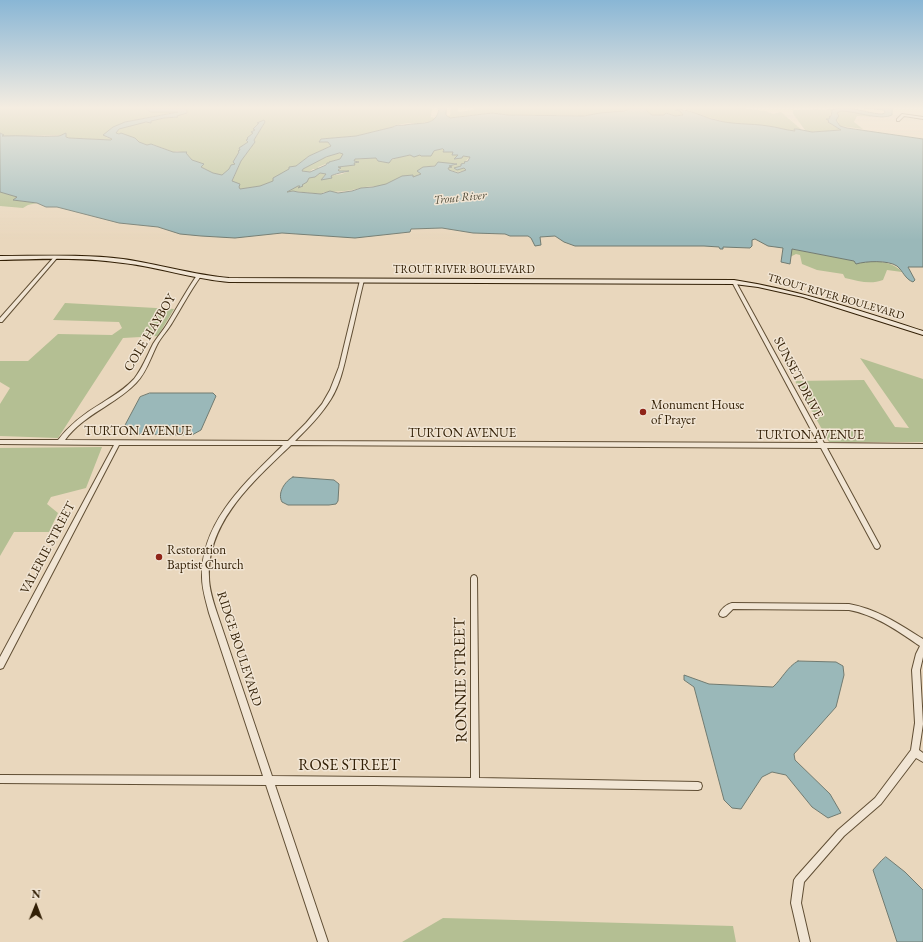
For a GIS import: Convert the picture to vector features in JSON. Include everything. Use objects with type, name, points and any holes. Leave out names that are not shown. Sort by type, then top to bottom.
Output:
[{"type":"street","name":"TROUT RIVER BOULEVARD","points":[[0,258],[55,258],[122,261],[199,276],[229,280],[734,282],[786,291],[923,333]]},
{"type":"street","points":[[0,321],[55,258]]},
{"type":"street","name":"COLE HAYBOY","points":[[60,442],[66,433],[84,417],[133,382],[170,323],[187,291],[199,276]]},
{"type":"street","name":"RIDGE BOULEVARD","points":[[323,942],[213,614],[205,575],[206,560],[210,545],[222,518],[232,502],[290,443],[324,405],[335,385],[362,280]]},
{"type":"street","name":"SUNSET DRIVE","points":[[734,282],[877,546]]},
{"type":"street","name":"TURTON AVENUE","points":[[0,442],[923,446]]},
{"type":"street","name":"VALERIE STREET","points":[[0,665],[118,442]]},
{"type":"street","name":"RONNIE STREET","points":[[474,578],[475,783]]},
{"type":"street","points":[[722,614],[732,606],[849,607],[873,613],[923,643]]},
{"type":"street","points":[[805,942],[796,903],[799,880],[841,833],[878,801],[914,752],[919,723],[916,670],[923,648]]},
{"type":"street","points":[[914,752],[923,758]]},
{"type":"street","name":"ROSE STREET","points":[[0,779],[269,781],[376,780],[698,786]]},
{"type":"green space","points":[[181,152],[240,152],[233,162],[235,165],[231,165],[222,175],[213,173],[201,167],[203,164],[192,160],[186,153]]},
{"type":"green space","points":[[248,152],[318,152],[273,178],[273,181],[260,186],[240,189],[240,184],[232,182],[241,161]]},
{"type":"green space","points":[[427,152],[453,152],[458,155],[459,158],[462,156],[470,157],[459,167],[456,167],[464,168],[466,170],[458,172],[449,170],[448,168],[451,168],[449,166],[456,165],[455,163],[423,167],[421,169],[421,173],[416,177],[413,177],[412,175],[405,176],[380,186],[324,192],[321,194],[293,191],[287,192],[300,186],[308,178],[315,177],[320,173],[326,174],[323,177],[342,174],[349,171],[339,171],[338,170],[341,169],[337,167],[355,165],[354,163],[359,162],[354,161],[354,159],[376,158],[378,161],[386,162],[400,157]]},
{"type":"green space","points":[[340,153],[344,154],[340,159],[318,167],[319,169],[313,169],[309,172],[302,171],[303,169],[326,157]]},
{"type":"green space","points":[[0,192],[17,197],[13,200],[37,203],[23,208],[0,206]]},
{"type":"green space","points":[[791,249],[855,261],[856,264],[868,262],[887,263],[902,272],[887,270],[883,280],[874,282],[845,278],[843,274],[817,270],[802,264],[800,255],[796,254],[790,257]]},
{"type":"green space","points":[[65,303],[174,309],[158,336],[123,338],[58,438],[0,436],[0,404],[10,388],[0,382],[0,361],[28,361],[58,334],[112,335],[122,328],[119,322],[53,320]]},
{"type":"green space","points":[[860,358],[923,379],[923,442],[829,442],[795,381],[864,380],[895,427],[909,428]]},
{"type":"green space","points":[[102,447],[86,488],[51,497],[47,504],[58,513],[49,532],[14,532],[0,556],[0,448]]},
{"type":"green space","points":[[443,918],[733,926],[736,942],[402,942]]},
{"type":"water","name":"Trout River","points":[[0,152],[187,152],[186,153],[192,160],[204,164],[201,167],[213,173],[222,175],[231,165],[235,164],[233,162],[239,152],[248,152],[241,161],[232,181],[240,184],[240,189],[260,186],[273,181],[273,178],[289,169],[289,167],[296,166],[309,156],[318,152],[433,152],[431,156],[420,155],[414,157],[410,155],[392,159],[389,163],[378,161],[376,158],[355,159],[354,161],[359,162],[354,163],[355,165],[338,167],[341,168],[338,170],[339,171],[349,171],[332,175],[332,178],[321,180],[326,174],[320,173],[315,177],[309,178],[307,182],[302,185],[303,186],[298,188],[300,186],[298,186],[287,192],[293,191],[321,194],[330,191],[338,193],[373,187],[386,184],[402,176],[413,175],[413,177],[421,174],[417,171],[423,167],[435,166],[438,162],[457,164],[449,166],[452,167],[448,168],[449,170],[458,173],[466,170],[464,168],[457,170],[454,168],[461,166],[461,164],[468,161],[470,157],[463,156],[462,158],[454,159],[458,155],[452,155],[453,152],[443,152],[923,152],[923,267],[908,267],[915,280],[913,282],[908,279],[897,266],[883,262],[865,262],[856,264],[854,261],[792,249],[790,264],[781,262],[783,248],[768,246],[755,239],[752,240],[752,246],[750,248],[723,247],[723,249],[720,249],[719,247],[704,246],[575,246],[564,242],[555,236],[540,237],[541,245],[535,246],[531,238],[528,236],[473,233],[442,228],[411,229],[410,232],[355,238],[282,233],[235,238],[201,236],[180,234],[158,227],[119,223],[57,207],[46,207],[37,203],[13,200],[17,197],[0,192]],"holes":[[[340,153],[343,154],[340,159],[329,162],[326,165],[310,172],[302,171],[303,169],[326,157]]]},
{"type":"water","points":[[150,393],[213,393],[216,396],[201,430],[192,435],[133,434],[124,427],[140,397]]},
{"type":"water","points":[[293,477],[334,480],[339,484],[338,501],[336,504],[329,505],[288,505],[282,502],[280,495],[281,491],[287,481]]},
{"type":"water","points":[[798,661],[836,662],[843,666],[844,675],[836,707],[794,754],[795,760],[830,794],[841,813],[828,818],[812,807],[786,775],[772,772],[762,777],[741,809],[732,808],[724,800],[694,687],[684,680],[684,675],[709,684],[773,687],[791,666]]},
{"type":"water","points":[[886,857],[905,872],[923,890],[923,942],[897,942],[873,870]]},
{"type":"place","name":"Monument House of Prayer","points":[[643,412]]},
{"type":"place","name":"Restoration Baptist Church","points":[[159,557]]}]
